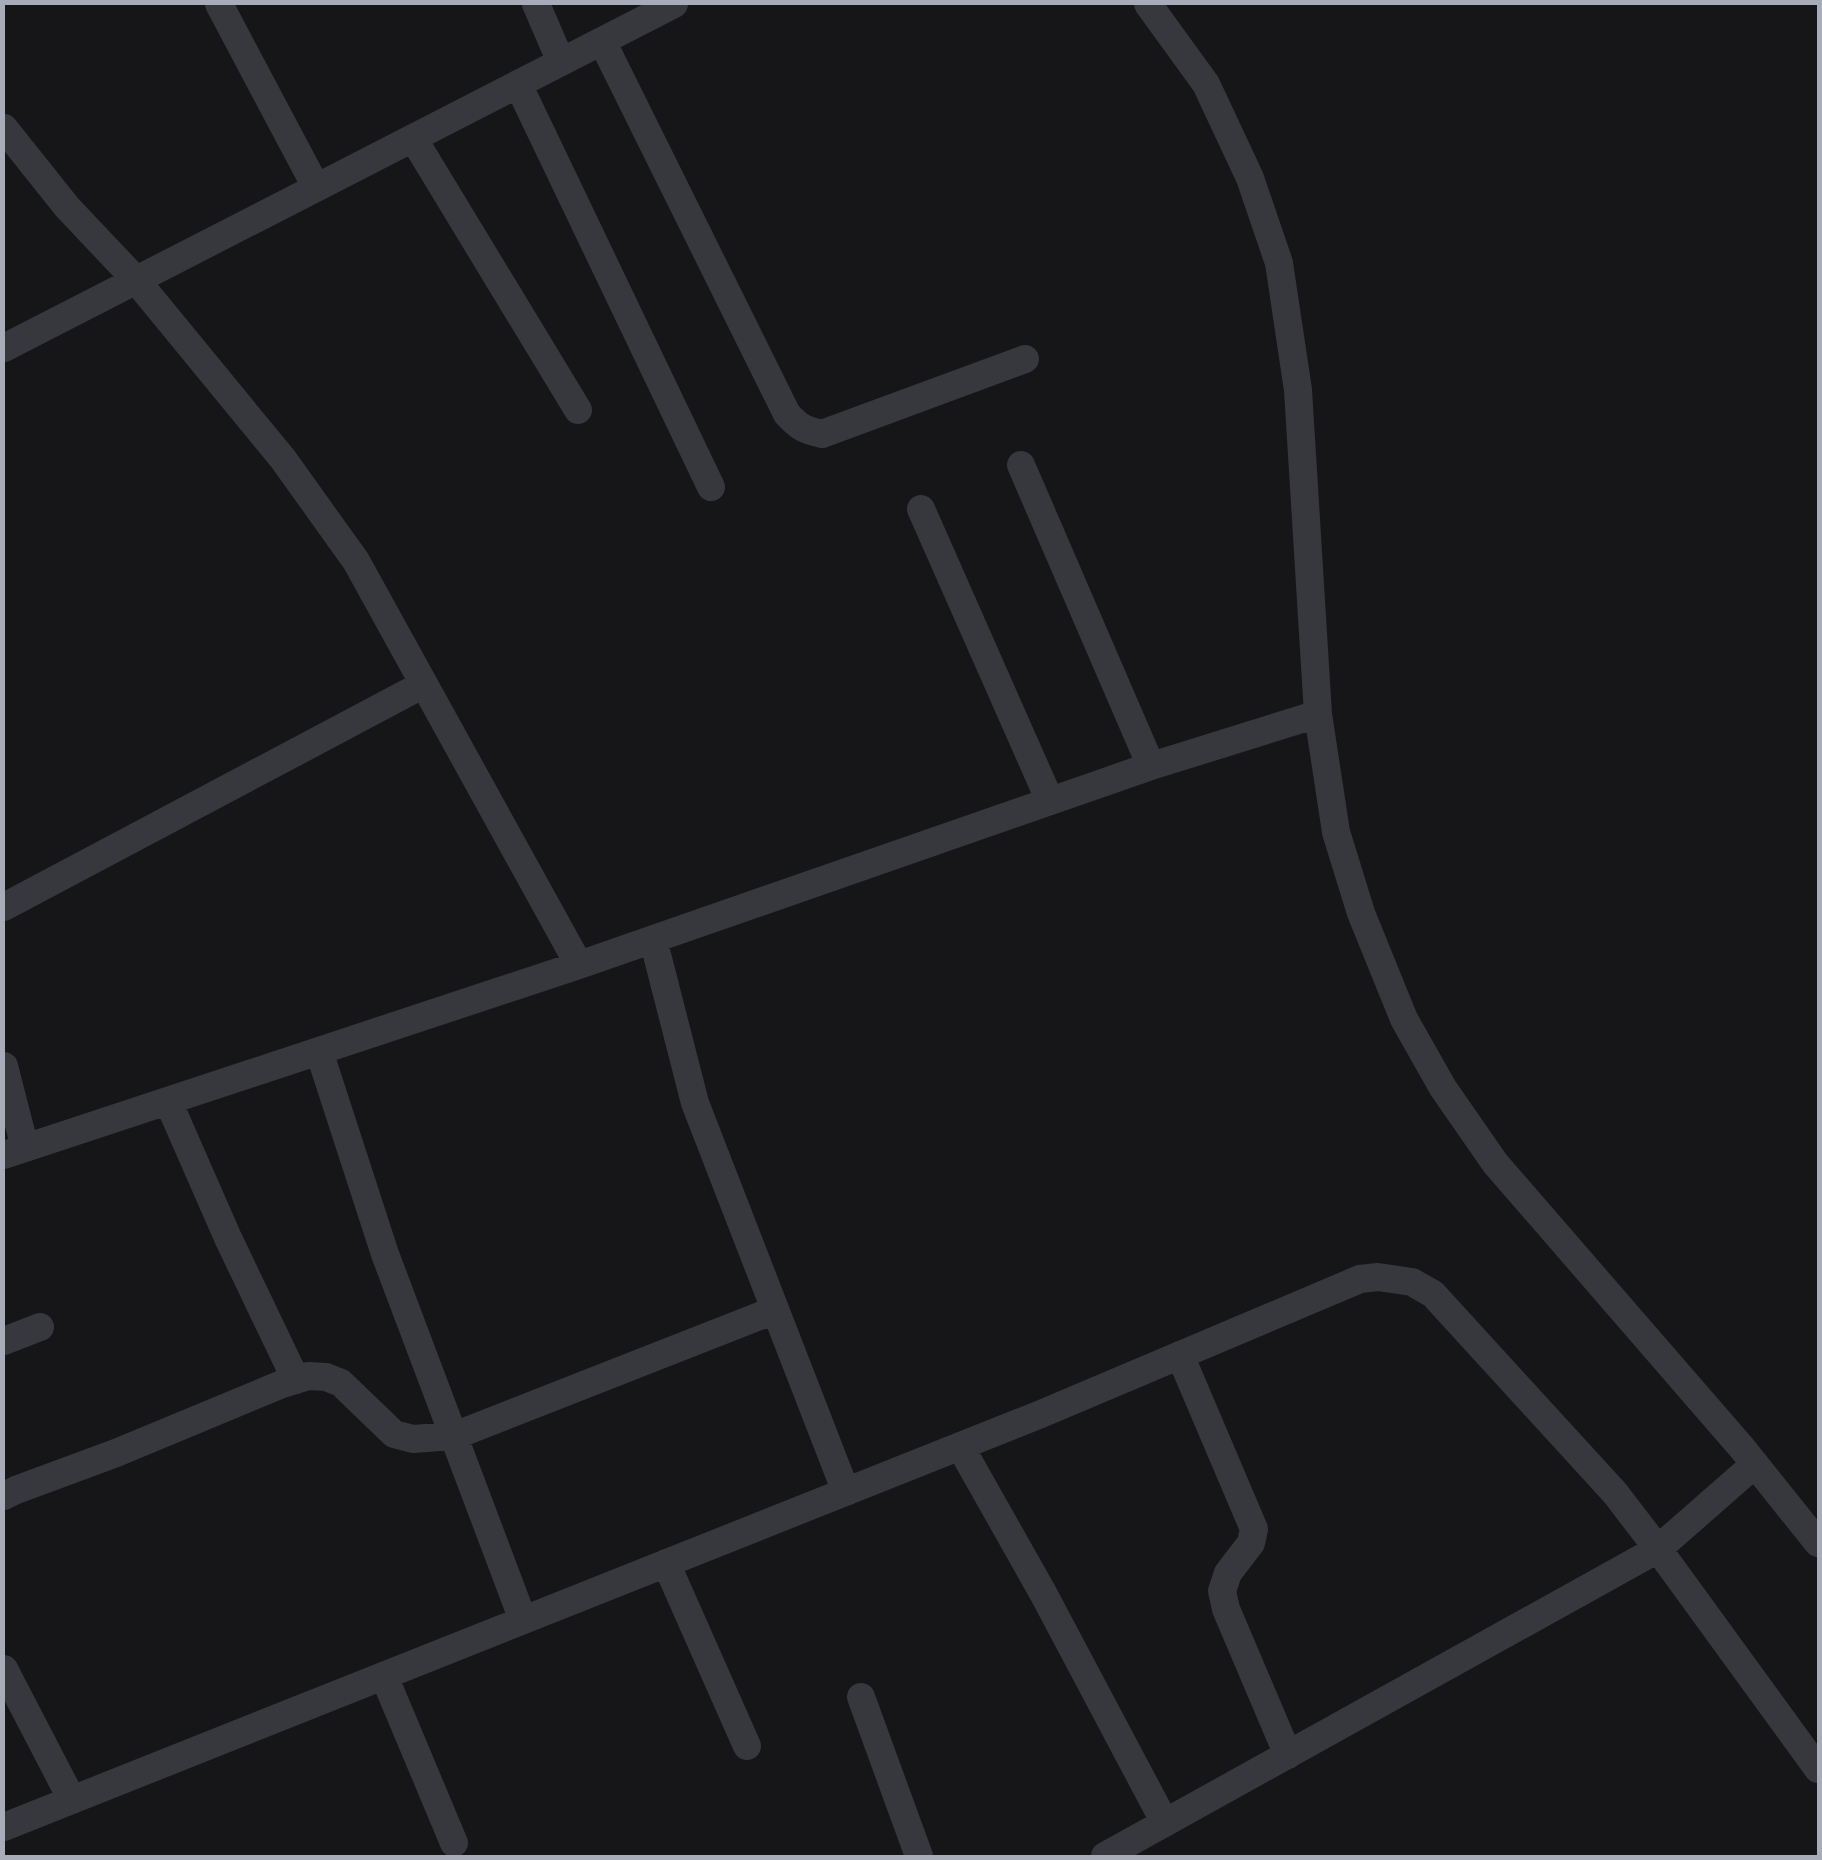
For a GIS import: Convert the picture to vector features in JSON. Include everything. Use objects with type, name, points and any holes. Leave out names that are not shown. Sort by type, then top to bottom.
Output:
[{"type":"street","points":[[220,4],[316,188]]},
{"type":"street","points":[[536,4],[561,62]]},
{"type":"street","points":[[4,348],[674,4]]},
{"type":"street","points":[[1148,4],[1206,84],[1250,178],[1279,263],[1298,390],[1318,714],[1336,832],[1361,913],[1404,1019],[1443,1088],[1496,1163],[1755,1464],[1818,1543]]},
{"type":"street","points":[[602,41],[787,414],[795,423],[806,431],[822,434],[1025,359]]},
{"type":"street","points":[[518,84],[711,486]]},
{"type":"street","points":[[4,128],[67,207],[136,280],[283,459],[356,561],[579,965]]},
{"type":"street","points":[[412,138],[578,410]]},
{"type":"street","points":[[1022,464],[1151,766]]},
{"type":"street","points":[[921,509],[1050,801]]},
{"type":"street","points":[[4,907],[424,684]]},
{"type":"street","points":[[4,1066],[14,1152],[579,965],[1151,766],[1318,714]]},
{"type":"street","points":[[653,939],[695,1103],[846,1492]]},
{"type":"street","points":[[319,1051],[385,1254],[522,1620]]},
{"type":"street","points":[[168,1101],[228,1238],[296,1380]]},
{"type":"street","points":[[4,1827],[1041,1414],[1360,1279],[1378,1277],[1412,1282],[1433,1294],[1615,1493],[1818,1769]]},
{"type":"street","points":[[4,1496],[116,1453],[282,1384],[308,1376],[326,1377],[341,1383],[394,1434],[413,1439],[454,1436],[774,1310]]},
{"type":"street","points":[[4,1341],[40,1327]]},
{"type":"street","points":[[1180,1355],[1254,1529],[1251,1543],[1228,1573],[1222,1591],[1226,1609],[1288,1755]]},
{"type":"street","points":[[960,1446],[1043,1592],[1165,1823]]},
{"type":"street","points":[[1105,1856],[1658,1549],[1755,1464]]},
{"type":"street","points":[[666,1563],[747,1746]]},
{"type":"street","points":[[4,1669],[72,1800]]},
{"type":"street","points":[[384,1676],[454,1843]]},
{"type":"street","points":[[861,1697],[919,1856]]}]
